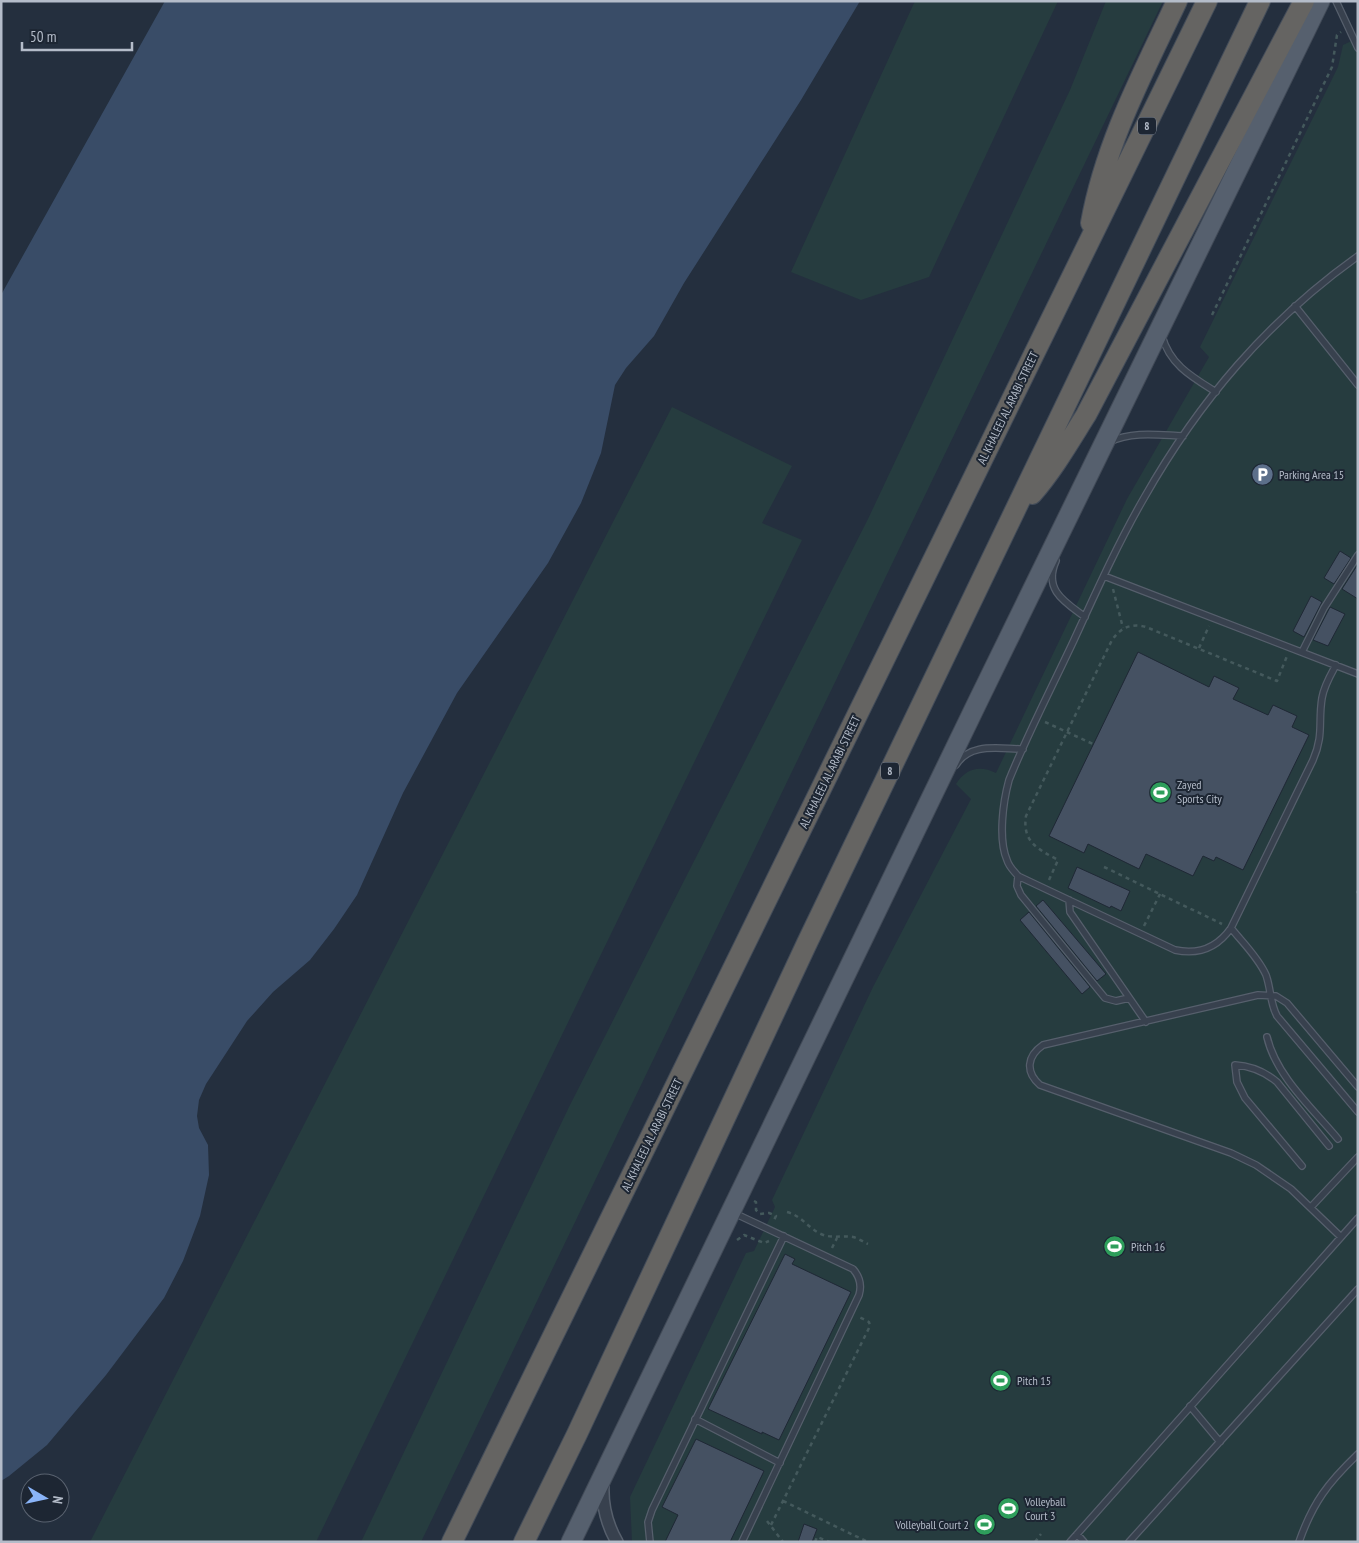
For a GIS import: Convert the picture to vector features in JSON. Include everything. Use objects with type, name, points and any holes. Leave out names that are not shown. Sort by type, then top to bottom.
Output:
[{"type":"highway","points":[[1086,250],[1094,208],[1107,158],[1122,119],[1176,1]]},
{"type":"highway","name":"AL KHALEEJ AL ARABI STREET","points":[[452,1542],[1207,1]]},
{"type":"highway","name":"8","points":[[524,1542],[577,1434],[795,967],[1260,1]]},
{"type":"highway","points":[[1012,516],[1042,483],[1086,415],[1304,1]]},
{"type":"main road","points":[[571,1542],[925,817],[1160,326],[1320,1]]},
{"type":"street","points":[[605,1472],[604,1508],[616,1542]]},
{"type":"lane","points":[[1336,1],[1358,48]]},
{"type":"lane","points":[[1336,666],[1322,696],[1321,734],[1317,752],[1230,928],[1219,942],[1194,952],[1175,950],[1018,876],[1007,861],[1004,852],[1003,816],[1005,794],[1009,780],[1104,576],[1144,498],[1183,436],[1245,356],[1295,306],[1358,256]]},
{"type":"lane","points":[[1295,306],[1358,384]]},
{"type":"lane","points":[[1160,326],[1166,348],[1178,365],[1216,392]]},
{"type":"lane","points":[[1103,445],[1124,436],[1136,434],[1183,436]]},
{"type":"lane","points":[[1066,537],[1072,508]]},
{"type":"lane","points":[[1061,551],[1052,572],[1055,591],[1063,601],[1085,617]]},
{"type":"lane","points":[[1302,652],[1324,608],[1358,555]]},
{"type":"lane","points":[[1104,576],[1358,674]]},
{"type":"lane","points":[[952,774],[962,756],[971,751],[982,749],[1023,749]]},
{"type":"lane","points":[[1018,876],[1017,886],[1021,895],[1105,998],[1116,1000],[1129,998]]},
{"type":"lane","points":[[1069,900],[1070,912],[1146,1022]]},
{"type":"lane","points":[[1230,928],[1261,966],[1268,980],[1270,995],[1277,1016],[1358,1112]]},
{"type":"lane","points":[[1341,1237],[1292,1189],[1256,1165],[1231,1154],[1040,1085],[1030,1072],[1029,1064],[1031,1056],[1043,1045],[1258,995],[1270,995],[1287,1003],[1358,1087]]},
{"type":"lane","points":[[1268,1037],[1273,1057],[1283,1075],[1338,1139]]},
{"type":"lane","points":[[1302,1166],[1245,1098],[1237,1082],[1235,1065],[1253,1068],[1270,1076],[1277,1082],[1329,1146]]},
{"type":"lane","points":[[1311,1207],[1358,1157]]},
{"type":"lane","points":[[735,1203],[774,1231],[852,1269],[860,1278],[861,1290],[742,1542]]},
{"type":"lane","points":[[1070,1542],[1358,1218]]},
{"type":"lane","points":[[650,1542],[649,1516],[784,1236]]},
{"type":"lane","points":[[1130,1541],[1358,1289]]},
{"type":"lane","points":[[1190,1406],[1220,1442]]},
{"type":"lane","points":[[695,1419],[780,1463]]},
{"type":"lane","points":[[1299,1542],[1308,1518],[1319,1497],[1332,1480],[1358,1454]]},
{"type":"lane","points":[[1077,1534],[1084,1542]]},
{"type":"path","points":[[1212,315],[1332,67],[1336,35],[1348,27]]},
{"type":"path","points":[[1116,580],[1113,590],[1123,628]]},
{"type":"path","points":[[1199,649],[1212,618]]},
{"type":"path","points":[[1044,889],[1058,860],[1036,848],[1030,841],[1024,825],[1026,816],[1116,633],[1123,628],[1139,625],[1146,627],[1277,681],[1291,648]]},
{"type":"path","points":[[1037,718],[1093,744]]},
{"type":"path","points":[[1104,867],[1230,928]]},
{"type":"path","points":[[1140,934],[1160,894]]},
{"type":"path","points":[[735,1203],[756,1202],[756,1210],[760,1214],[769,1213],[776,1216],[773,1222],[777,1224],[767,1243],[744,1235],[738,1238],[736,1242]]},
{"type":"path","points":[[787,1212],[801,1218],[813,1230],[824,1236],[837,1238],[853,1237],[868,1244]]},
{"type":"path","points":[[771,1525],[870,1324],[851,1312]]},
{"type":"path","points":[[783,1501],[868,1542]]},
{"type":"path","points":[[767,1521],[783,1542]]},
{"type":"path","points":[[1035,1542],[1041,1534]]},
{"type":"path","points":[[815,1542],[817,1537],[830,1542]]},
{"type":"green space","points":[[915,1],[1058,1],[929,277],[861,300],[791,272]]},
{"type":"green space","points":[[1106,1],[1163,1],[421,1542],[361,1542],[569,1107],[868,519],[1070,90]]},
{"type":"green space","name":"Zayed Sports City","points":[[1358,38],[1358,1542],[632,1542],[630,1497],[746,1253],[754,1251],[775,1207],[772,1200],[873,987],[971,799],[956,784],[964,774],[974,769],[984,769],[996,773],[1127,499],[1209,357],[1200,347],[1338,67],[1343,45]]},
{"type":"green space","points":[[672,407],[792,466],[762,523],[802,540],[316,1542],[90,1542]]},
{"type":"water","points":[[165,1],[860,1],[801,100],[684,283],[654,336],[626,368],[615,385],[601,453],[581,503],[548,563],[457,693],[403,793],[357,895],[310,960],[273,992],[247,1021],[206,1084],[199,1100],[197,1116],[199,1128],[208,1145],[209,1175],[200,1216],[183,1261],[164,1298],[106,1375],[47,1445],[1,1481],[1,295]]},
{"type":"building","points":[[1340,551],[1351,558],[1334,584],[1324,578]]},
{"type":"building","points":[[1358,564],[1358,599],[1342,589]]},
{"type":"building","points":[[1311,596],[1322,602],[1304,637],[1293,631]]},
{"type":"building","points":[[1330,607],[1345,614],[1328,646],[1313,640]]},
{"type":"building","points":[[1138,652],[1209,687],[1214,676],[1239,688],[1233,699],[1268,715],[1273,705],[1297,716],[1292,727],[1309,735],[1243,870],[1216,857],[1214,861],[1203,856],[1193,876],[1146,854],[1139,869],[1088,844],[1084,853],[1049,836]]},
{"type":"building","points":[[1077,867],[1130,891],[1121,911],[1111,906],[1110,908],[1068,888]]},
{"type":"building","points":[[1043,900],[1106,974],[1097,981],[1036,906]]},
{"type":"building","points":[[1029,912],[1090,987],[1082,994],[1020,920]]},
{"type":"building","points":[[785,1254],[795,1259],[792,1264],[851,1292],[779,1440],[708,1409]]},
{"type":"building","points":[[696,1439],[764,1471],[730,1542],[665,1542],[678,1515],[662,1507]]},
{"type":"building","points":[[804,1524],[817,1529],[812,1542],[798,1542]]},
{"type":"place","name":"Parking Area 15","points":[[1263,475]]},
{"type":"place","name":"Zayed Sports City","points":[[1161,792]]},
{"type":"place","name":"Pitch 16","points":[[1115,1247]]},
{"type":"place","name":"Pitch 15","points":[[1001,1381]]},
{"type":"place","name":"Volleyball Court 3","points":[[1009,1509]]},
{"type":"place","name":"Volleyball Court 2","points":[[985,1525]]}]
